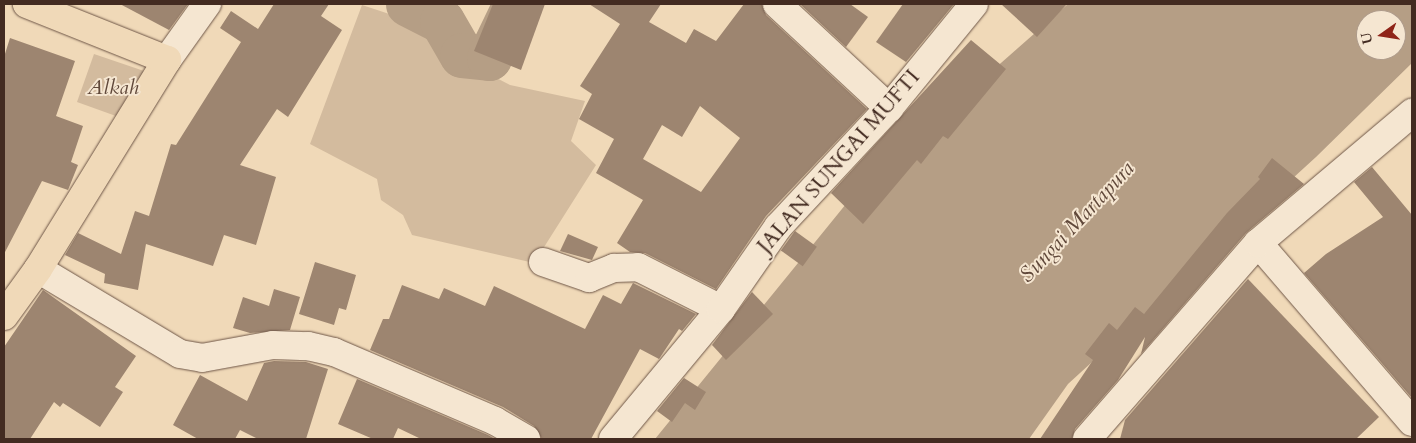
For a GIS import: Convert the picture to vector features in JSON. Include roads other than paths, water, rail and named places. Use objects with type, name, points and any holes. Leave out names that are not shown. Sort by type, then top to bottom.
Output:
[{"type":"main road","points":[[4,316],[38,269],[167,60],[27,4]]},
{"type":"street","points":[[167,60],[207,4]]},
{"type":"street","points":[[777,4],[888,108]]},
{"type":"street","name":"JALAN SUNGAI MUFTI","points":[[613,439],[721,309],[778,227],[888,108],[974,4]]},
{"type":"street","points":[[1087,439],[1258,243],[1412,113]]},
{"type":"street","points":[[1258,243],[1412,422]]},
{"type":"street","points":[[543,262],[588,278],[619,267],[638,267],[721,309]]},
{"type":"street","points":[[38,269],[180,354],[202,358],[273,345],[308,346],[334,352],[495,421],[526,439]]},
{"type":"water","name":"Sungai Martapura","points":[[1068,4],[1412,4],[1412,63],[1316,157],[1068,384],[1029,439],[655,439],[859,188]]},
{"type":"waterway","points":[[408,4],[442,21],[462,55],[489,58],[515,4]]},
{"type":"park label","name":"Alkah","points":[[113,88]]}]
